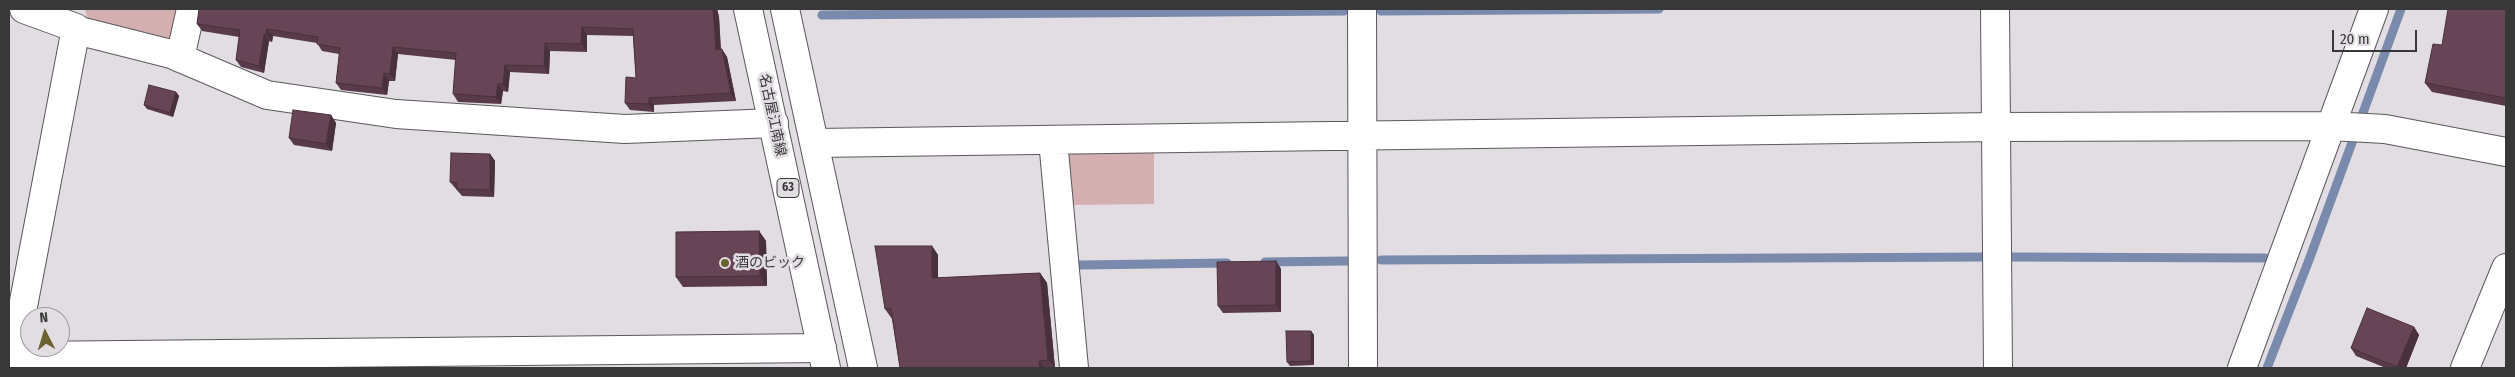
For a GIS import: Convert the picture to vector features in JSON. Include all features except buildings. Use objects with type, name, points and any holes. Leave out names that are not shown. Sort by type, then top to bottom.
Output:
[{"type":"street","points":[[24,9],[77,22],[171,54],[267,95],[396,114],[625,129],[774,123]]},
{"type":"street","points":[[180,58],[191,9]]},
{"type":"street","name":"名古屋江南線","points":[[748,9],[824,358]]},
{"type":"street","points":[[785,9],[863,368]]},
{"type":"street","points":[[1362,9],[1363,368]]},
{"type":"street","points":[[1995,9],[1998,368]]},
{"type":"street","points":[[2242,368],[2346,127],[2374,9]]},
{"type":"street","points":[[77,22],[18,356],[824,358]]},
{"type":"street","points":[[815,143],[1996,127],[2346,127],[2394,130],[2506,152]]},
{"type":"street","points":[[1053,140],[1074,368]]},
{"type":"street","points":[[2465,368],[2506,268]]},
{"type":"shaded area","points":[[85,9],[184,9],[177,42],[89,25]]},
{"type":"shaded area","points":[[1154,146],[1154,204],[1070,205],[1067,151]]},
{"type":"waterway","points":[[1381,11],[1659,9]]},
{"type":"waterway","points":[[2267,368],[2309,260],[2401,9]]},
{"type":"waterway","points":[[822,15],[1344,11]]},
{"type":"waterway","points":[[1381,260],[1986,257]]},
{"type":"waterway","points":[[2010,257],[2265,258]]},
{"type":"waterway","points":[[1265,262],[1347,261]]},
{"type":"waterway","points":[[1080,265],[1227,263]]},
{"type":"place","name":"酒のビック","points":[[725,263]]}]
